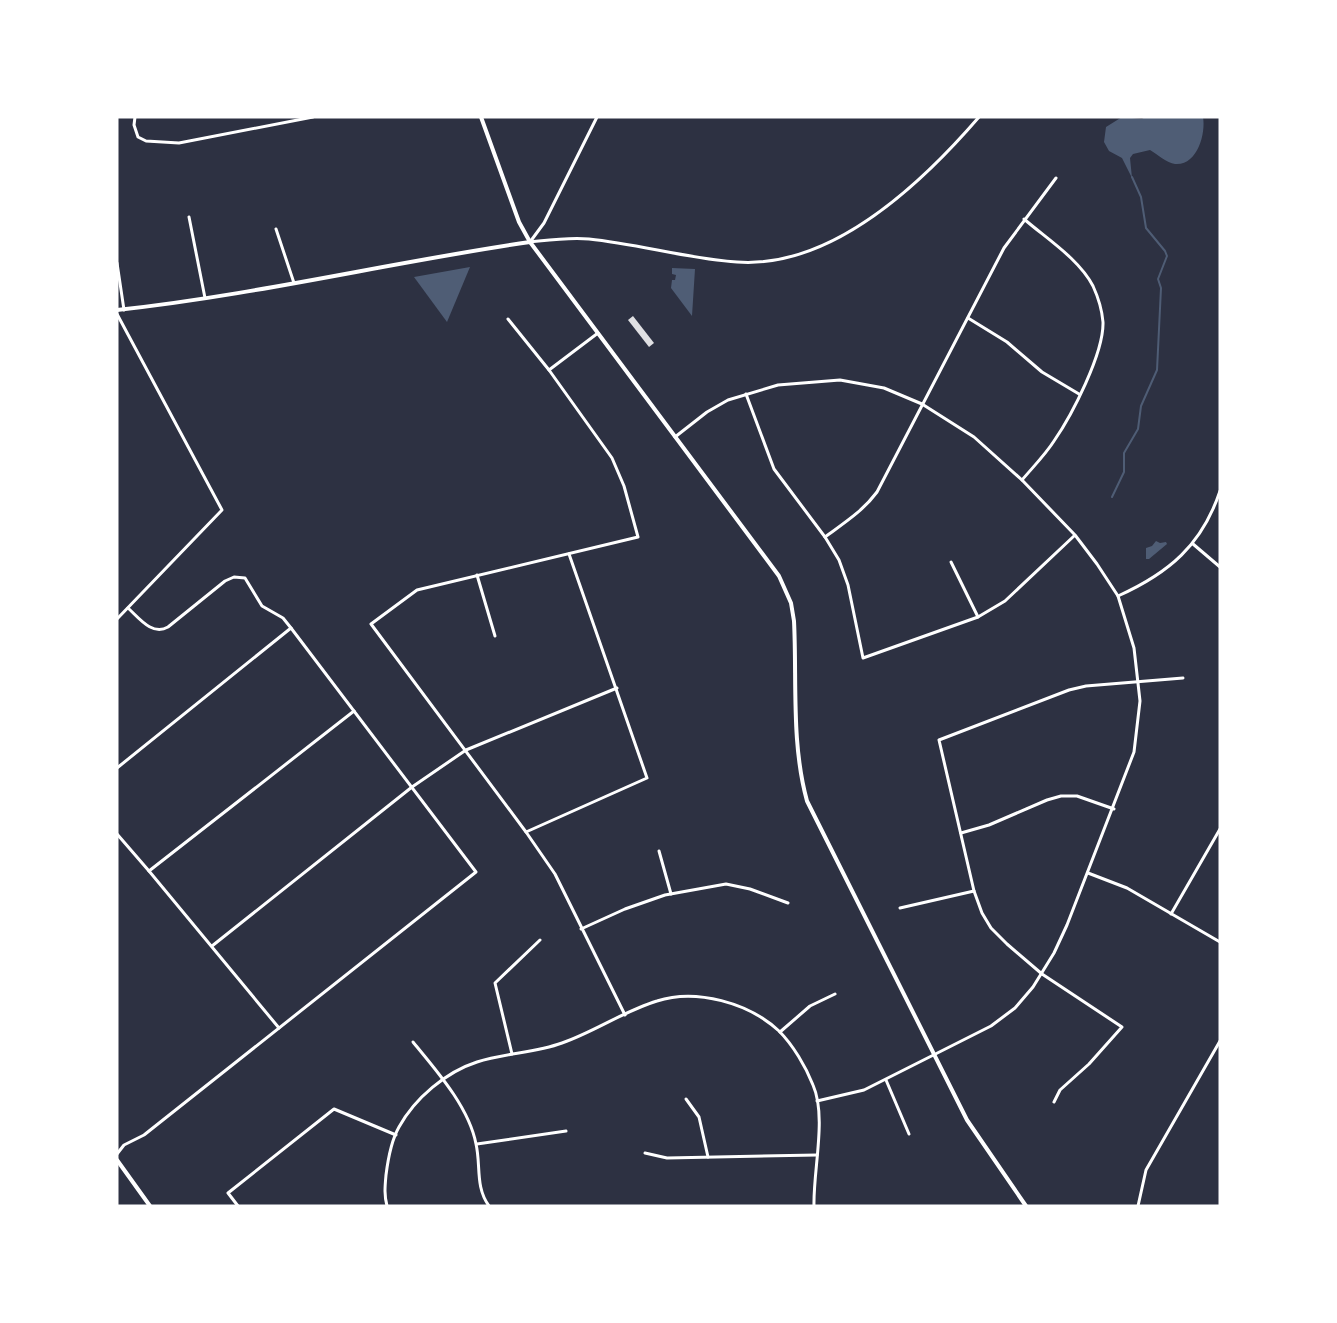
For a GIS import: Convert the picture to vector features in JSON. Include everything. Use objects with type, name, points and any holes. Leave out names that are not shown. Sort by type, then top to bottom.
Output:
[{"type":"street","points":[[135,117],[134,125],[138,137],[146,141],[180,143],[313,117]]},
{"type":"street","points":[[277,117],[278,123]]},
{"type":"street","points":[[481,117],[519,222],[530,242],[774,566],[786,590],[794,621],[798,751],[807,801],[967,1120],[1026,1206]]},
{"type":"street","points":[[530,242],[544,224],[597,117]]},
{"type":"street","points":[[117,619],[222,510],[117,312],[561,238],[587,239],[738,262],[769,261],[799,254],[836,240],[862,225],[915,182],[960,140],[979,117]]},
{"type":"street","points":[[825,537],[868,505],[877,492],[1004,248],[1056,178]]},
{"type":"street","points":[[189,217],[205,298]]},
{"type":"street","points":[[1022,480],[1053,442],[1079,394],[1099,347],[1103,323],[1100,304],[1092,285],[1082,271],[1024,219]]},
{"type":"street","points":[[276,229],[294,284]]},
{"type":"street","points":[[117,263],[124,310]]},
{"type":"street","points":[[968,318],[1007,342],[1042,372],[1079,394]]},
{"type":"street","points":[[508,319],[549,370],[612,458],[624,486],[638,537],[417,590],[371,624],[466,750],[555,874],[625,1015]]},
{"type":"street","points":[[549,370],[598,333]]},
{"type":"street","points":[[675,437],[707,412],[728,400],[778,385],[840,380],[884,388],[922,404],[974,437],[1022,480],[1075,535],[1118,596],[1134,648],[1140,701],[1134,752],[1114,809],[1067,925],[1042,974],[1015,1008],[991,1026],[886,1080],[864,1089],[817,1101]]},
{"type":"street","points":[[746,394],[774,469],[825,537],[838,560],[848,585],[863,658],[978,617],[1005,601],[1075,535]]},
{"type":"street","points":[[1118,596],[1161,573],[1177,561],[1205,526],[1220,491]]},
{"type":"street","points":[[1192,544],[1220,567]]},
{"type":"street","points":[[526,832],[647,778],[568,553]]},
{"type":"street","points":[[951,562],[978,617]]},
{"type":"street","points":[[477,575],[495,636]]},
{"type":"street","points":[[117,1154],[124,1145],[144,1135],[476,872],[291,628],[283,618],[262,606],[242,576],[225,581],[168,627],[161,630],[152,628],[128,608]]},
{"type":"street","points":[[117,768],[291,628]]},
{"type":"street","points":[[1054,1102],[1060,1090],[1089,1064],[1122,1027],[1042,974],[991,928],[982,913],[974,891],[939,740],[1069,690],[1086,686],[1183,678]]},
{"type":"street","points":[[212,946],[412,787],[466,750],[617,688]]},
{"type":"street","points":[[149,871],[354,711]]},
{"type":"street","points":[[960,833],[989,825],[1061,796],[1077,796],[1114,809]]},
{"type":"street","points":[[1171,914],[1220,829]]},
{"type":"street","points":[[117,834],[279,1028]]},
{"type":"street","points":[[659,851],[671,894]]},
{"type":"street","points":[[1088,873],[1127,888],[1220,942]]},
{"type":"street","points":[[581,929],[625,909],[671,894],[726,884],[750,889],[788,903]]},
{"type":"street","points":[[900,908],[974,891]]},
{"type":"street","points":[[512,1054],[495,983],[540,940]]},
{"type":"street","points":[[780,1032],[810,1006],[835,994]]},
{"type":"street","points":[[387,1206],[384,1196],[388,1158],[399,1127],[418,1101],[442,1078],[477,1062],[561,1044],[657,1000],[692,996],[723,1002],[754,1013],[780,1032],[799,1058],[814,1086],[819,1110],[814,1206]]},
{"type":"street","points":[[1138,1206],[1146,1170],[1220,1041]]},
{"type":"street","points":[[413,1042],[442,1078],[469,1122],[477,1144],[479,1183],[489,1206]]},
{"type":"street","points":[[886,1080],[909,1134]]},
{"type":"street","points":[[686,1099],[699,1117],[708,1157]]},
{"type":"street","points":[[238,1206],[228,1193],[334,1109],[396,1135]]},
{"type":"street","points":[[477,1144],[566,1131]]},
{"type":"street","points":[[645,1153],[667,1158],[816,1155]]},
{"type":"street","points":[[117,1161],[150,1206]]},
{"type":"water","points":[[1122,117],[1142,119],[1145,117],[1203,117],[1203,132],[1198,148],[1189,160],[1183,163],[1172,163],[1150,150],[1133,154],[1130,158],[1132,178],[1122,158],[1109,151],[1104,142],[1106,127]]},
{"type":"water","points":[[470,267],[447,322],[414,277]]},
{"type":"water","points":[[672,268],[695,269],[692,316],[671,288],[672,280],[675,280],[676,275],[672,274]]},
{"type":"water","points":[[1156,541],[1167,544],[1146,559],[1146,548],[1152,546]]},
{"type":"building","points":[[633,316],[654,343],[649,347],[628,320]]},
{"type":"waterway","points":[[1112,497],[1124,472],[1124,453],[1138,429],[1141,406],[1157,370],[1161,288],[1158,279],[1167,256],[1146,228],[1141,197],[1132,177]]}]
